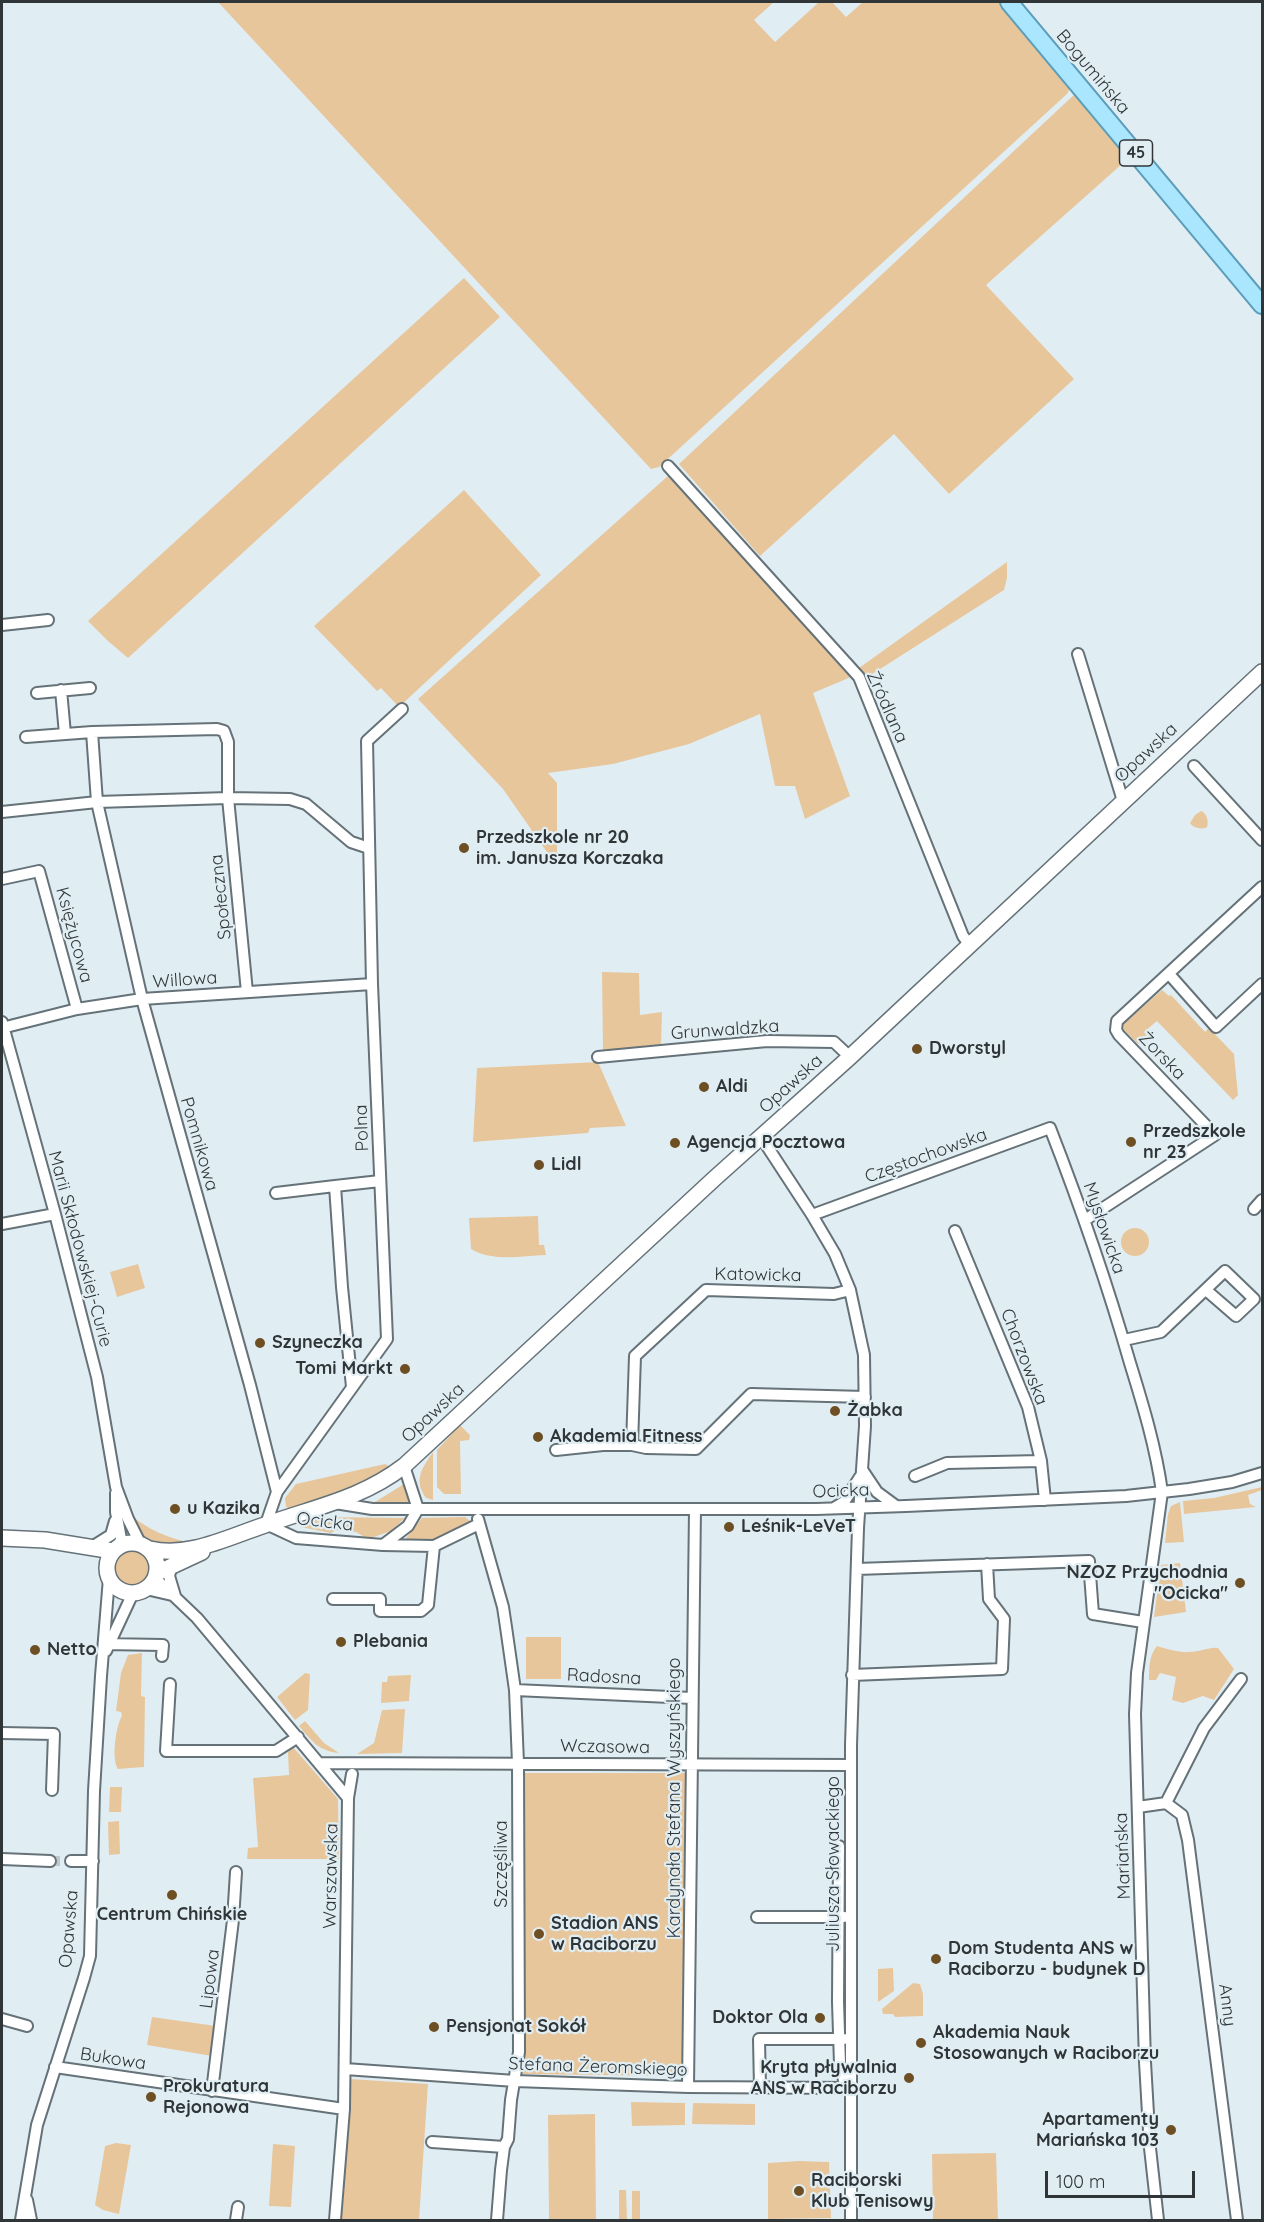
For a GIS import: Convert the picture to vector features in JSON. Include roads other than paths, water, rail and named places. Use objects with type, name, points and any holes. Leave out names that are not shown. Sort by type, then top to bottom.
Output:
[{"type":"main road","name":"Bogumińska","points":[[1009,2],[1263,305]]},
{"type":"main road","name":"Opawska","points":[[145,1546],[173,1553],[228,1538],[335,1503],[372,1488],[404,1466],[850,1057],[1263,672]]},
{"type":"main road","points":[[2,1538],[86,1546],[112,1560],[119,1589],[152,1580],[156,1560],[145,1546],[127,1543],[112,1560]]},
{"type":"main road","name":"Opawska","points":[[152,1580],[228,1538]]},
{"type":"street","name":"Źródlana","points":[[668,466],[859,677],[963,936],[969,944]]},
{"type":"street","points":[[2,625],[48,620]]},
{"type":"street","points":[[1078,654],[1123,801]]},
{"type":"street","points":[[37,693],[90,688]]},
{"type":"street","points":[[61,690],[65,734]]},
{"type":"street","name":"Polna","points":[[266,1524],[277,1492],[387,1339],[372,984],[367,741],[402,709]]},
{"type":"street","name":"Społeczna","points":[[92,732],[220,729],[224,731],[228,742],[228,798],[247,992]]},
{"type":"street","points":[[26,737],[92,732]]},
{"type":"street","name":"Pomnikowa","points":[[92,732],[96,802],[142,999],[250,1385],[277,1492]]},
{"type":"street","points":[[1194,766],[1263,840]]},
{"type":"street","points":[[2,812],[96,802],[228,798],[298,800],[314,809],[351,842],[369,848]]},
{"type":"street","name":"Księżycowa","points":[[2,879],[39,871],[77,1009]]},
{"type":"street","name":"Żorska","points":[[1085,1220],[1215,1135],[1116,1030],[1119,1018],[1263,887]]},
{"type":"street","points":[[1169,974],[1216,1027],[1263,984]]},
{"type":"street","name":"Willowa","points":[[2,1026],[77,1009],[142,999],[372,984]]},
{"type":"street","name":"Marii Skłodowskiej-Curie","points":[[2,1026],[55,1214],[97,1377],[116,1487],[116,1512],[111,1535],[86,1546]]},
{"type":"street","name":"Grunwaldzka","points":[[598,1057],[767,1041],[834,1042],[850,1057]]},
{"type":"street","name":"Częstochowska","points":[[812,1215],[1050,1128]]},
{"type":"street","name":"Mysłowicka","points":[[1050,1128],[1085,1220],[1124,1341],[1158,1465],[1162,1492]]},
{"type":"street","points":[[761,1137],[835,1254],[850,1290],[864,1354],[865,1397],[860,1507]]},
{"type":"street","points":[[276,1193],[380,1181]]},
{"type":"street","points":[[335,1186],[352,1386]]},
{"type":"street","points":[[1254,1209],[1263,1200]]},
{"type":"street","points":[[2,1224],[55,1214]]},
{"type":"street","name":"Chorzowska","points":[[955,1231],[1028,1407],[1041,1461],[1045,1500]]},
{"type":"street","name":"Katowicka","points":[[632,1445],[635,1356],[706,1290],[834,1294],[850,1290]]},
{"type":"street","points":[[1124,1341],[1161,1332],[1206,1290]]},
{"type":"street","points":[[556,1450],[603,1445],[696,1449],[751,1394],[865,1397]]},
{"type":"street","points":[[915,1476],[947,1463],[1041,1461]]},
{"type":"street","points":[[382,1545],[408,1526],[418,1509],[404,1466]]},
{"type":"street","points":[[863,1471],[877,1492],[896,1506]]},
{"type":"street","points":[[833,1508],[844,1502],[863,1471]]},
{"type":"street","name":"Ocicka","points":[[335,1503],[372,1509],[476,1510],[896,1506],[1045,1500],[1162,1492],[1232,1482],[1263,1473]]},
{"type":"street","name":"Marii Skłodowskiej-Curie","points":[[116,1487],[128,1520],[145,1546]]},
{"type":"street","name":"Mariańska","points":[[1158,2220],[1150,2148],[1145,2068],[1136,1714],[1137,1674],[1143,1622],[1162,1492]]},
{"type":"street","name":"Juliusza Słowackiego","points":[[851,2220],[845,2039],[851,1917],[852,1675],[860,1507]]},
{"type":"street","name":"Kardynała Stefana Wyszyńskiego","points":[[688,2087],[695,1509]]},
{"type":"street","name":"Szczęśliwa","points":[[476,1510],[502,1607],[515,1690],[518,1763],[519,2052],[510,2100],[508,2139],[504,2147],[497,2220]]},
{"type":"street","name":"Marii Skłodowskiej-Curie","points":[[112,1560],[121,1539],[116,1512]]},
{"type":"street","name":"Ocicka","points":[[266,1524],[296,1538],[382,1545],[434,1546],[479,1524]]},
{"type":"street","points":[[333,1599],[380,1599],[380,1611],[421,1611],[428,1605],[434,1546]]},
{"type":"street","name":"Opawska","points":[[21,2220],[37,2125],[90,1956],[94,1791],[102,1659],[106,1644],[112,1560]]},
{"type":"street","points":[[857,1569],[1089,1561],[1093,1614],[1143,1622]]},
{"type":"street","points":[[852,1675],[1002,1669],[1004,1619],[989,1599],[987,1564]]},
{"type":"street","points":[[152,1580],[169,1576],[175,1596]]},
{"type":"street","name":"Opawska","points":[[106,1644],[152,1580]]},
{"type":"street","name":"Warszawska","points":[[152,1580],[175,1596],[197,1618],[348,1798],[344,2109],[336,2220]]},
{"type":"street","points":[[106,1644],[163,1645],[162,1656]]},
{"type":"street","points":[[1138,1807],[1166,1803],[1204,1728],[1240,1679]]},
{"type":"street","points":[[170,1684],[166,1751],[276,1751],[298,1737]]},
{"type":"street","name":"Radosna","points":[[515,1690],[692,1698]]},
{"type":"street","points":[[2,1733],[54,1734],[52,1790]]},
{"type":"street","name":"Wczasowa","points":[[320,1763],[850,1765]]},
{"type":"street","points":[[334,1780],[344,1763]]},
{"type":"street","points":[[348,1798],[351,1774],[359,1764]]},
{"type":"street","points":[[334,1780],[351,1774]]},
{"type":"street","name":"Anny","points":[[1166,1803],[1182,1815],[1188,1840],[1237,2220]]},
{"type":"street","points":[[760,2088],[759,2039],[845,2039],[837,1917],[839,1846]]},
{"type":"street","points":[[2,1859],[50,1861]]},
{"type":"street","points":[[71,1861],[93,1861]]},
{"type":"street","name":"Lipowa","points":[[212,2091],[233,1920],[236,1872]]},
{"type":"street","points":[[757,1917],[851,1917]]},
{"type":"street","points":[[2,2019],[27,2026]]},
{"type":"street","name":"Bukowa","points":[[55,2067],[344,2109]]},
{"type":"street","name":"Stefana Żeromskiego","points":[[345,2069],[515,2081],[688,2087],[848,2088]]},
{"type":"street","points":[[432,2142],[504,2147]]},
{"type":"street","name":"Opawska","points":[[26,2193],[31,2220]]},
{"type":"street","points":[[236,2220],[237,2207]]},
{"type":"tunnel","points":[[50,1861],[71,1861]]},
{"type":"place","name":"Przedszkole nr 20 im. Janusza Korczaka","points":[[464,848]]},
{"type":"place","name":"Dworstyl","points":[[917,1049]]},
{"type":"place","name":"Aldi","points":[[704,1087]]},
{"type":"place","name":"Przedszkole nr 23","points":[[1131,1142]]},
{"type":"place","name":"Agencja Pocztowa","points":[[675,1143]]},
{"type":"place","name":"Lidl","points":[[539,1165]]},
{"type":"place","name":"Szyneczka","points":[[260,1343]]},
{"type":"place","name":"Tomi Markt","points":[[405,1369]]},
{"type":"place","name":"Żabka","points":[[835,1411]]},
{"type":"place","name":"Akademia Fitness","points":[[538,1437]]},
{"type":"place","name":"u Kazika","points":[[175,1509]]},
{"type":"place","name":"Leśnik-LeVeT","points":[[729,1527]]},
{"type":"place","name":"NZOZ Przychodnia \"Ocicka\"","points":[[1240,1583]]},
{"type":"place","name":"Plebania","points":[[341,1642]]},
{"type":"place","name":"Netto","points":[[35,1650]]},
{"type":"place","name":"Centrum Chińskie","points":[[172,1895]]},
{"type":"place","name":"Stadion ANS w Raciborzu","points":[[539,1934]]},
{"type":"place","name":"Dom Studenta ANS w Raciborzu - budynek D","points":[[936,1959]]},
{"type":"place","name":"Doktor Ola","points":[[820,2018]]},
{"type":"place","name":"Pensjonat Sokół","points":[[434,2027]]},
{"type":"place","name":"Akademia Nauk Stosowanych w Raciborzu","points":[[921,2043]]},
{"type":"place","name":"Kryta pływalnia ANS w Raciborzu","points":[[909,2078]]},
{"type":"place","name":"Prokuratura Rejonowa","points":[[151,2097]]},
{"type":"place","name":"Apartamenty Mariańska 103","points":[[1171,2130]]},
{"type":"place","name":"Raciborski Klub Tenisowy","points":[[799,2191]]}]
